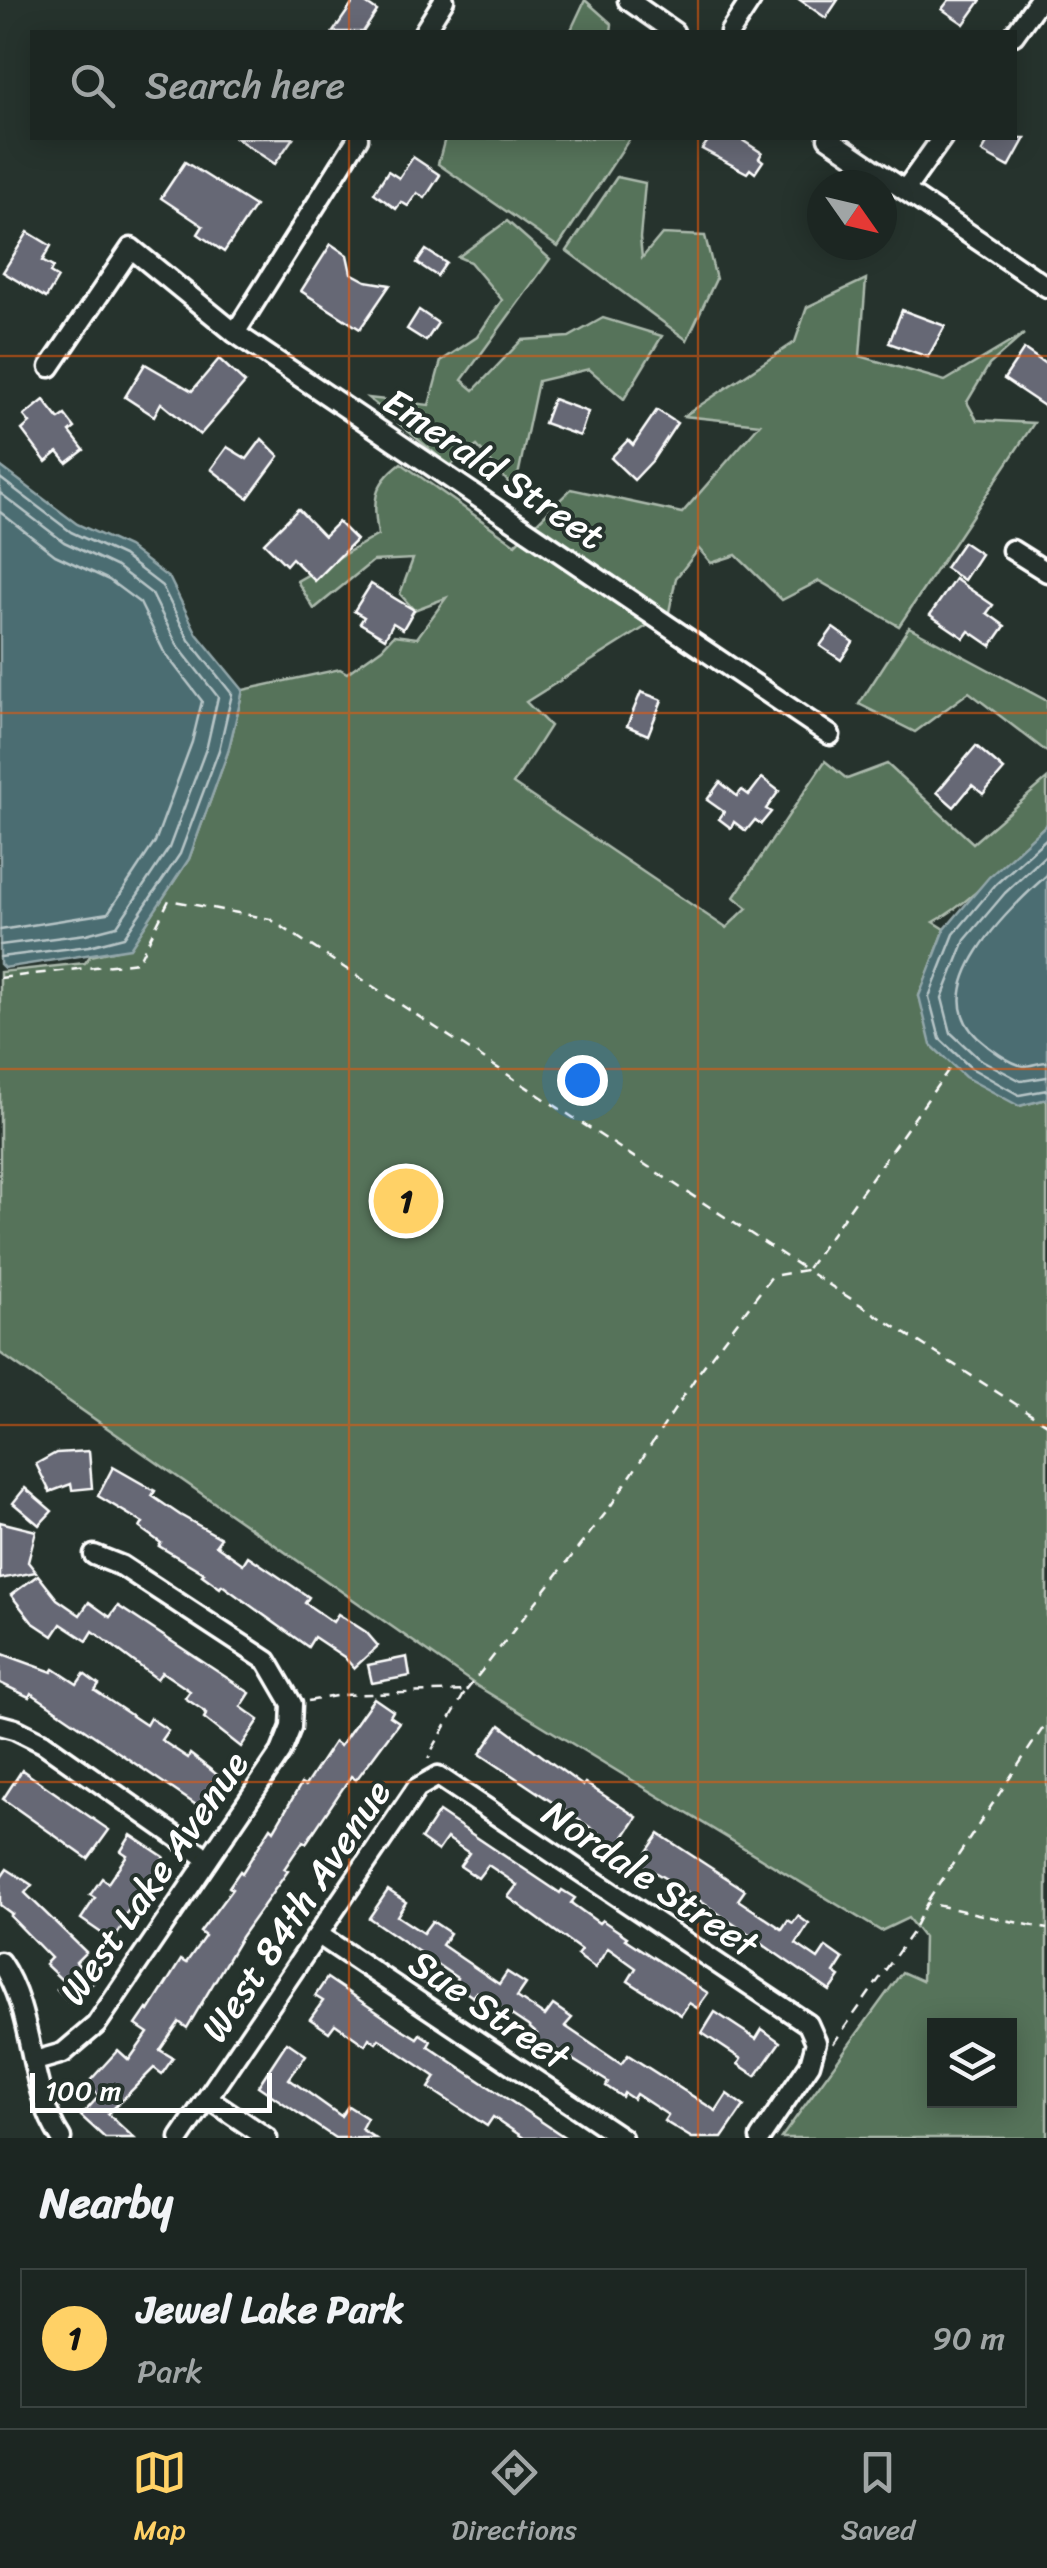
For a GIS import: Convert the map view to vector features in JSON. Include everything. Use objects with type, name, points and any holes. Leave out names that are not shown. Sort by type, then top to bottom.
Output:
[{"type":"street","points":[[425,30],[444,0]]},
{"type":"street","points":[[628,0],[671,30]]},
{"type":"street","points":[[731,30],[752,0]]},
{"type":"street","points":[[1017,31],[1040,0]]},
{"type":"street","points":[[235,334],[357,140]]},
{"type":"street","points":[[831,140],[1047,287]]},
{"type":"street","points":[[905,190],[941,140]]},
{"type":"street","name":"Emerald Street","points":[[50,367],[131,248],[235,334],[830,735]]},
{"type":"street","points":[[1012,550],[1047,572]]},
{"type":"street","points":[[94,1555],[122,1566],[266,1661],[292,1704]]},
{"type":"street","name":"West Lake Avenue","points":[[35,2061],[63,2053],[96,2026],[281,1752],[291,1727],[292,1704]]},
{"type":"street","points":[[0,1725],[43,1743],[208,1859]]},
{"type":"street","name":"West 84th Avenue","points":[[180,2138],[418,1788],[438,1776]]},
{"type":"street","name":"Nordale Street","points":[[438,1776],[808,2024],[816,2042]]},
{"type":"street","name":"Sue Street","points":[[320,1935],[622,2138]]},
{"type":"street","points":[[0,1962],[17,1990],[46,2115],[61,2138]]},
{"type":"street","points":[[760,2138],[810,2064],[816,2042]]},
{"type":"street","points":[[208,2098],[267,2138]]},
{"type":"path","points":[[0,978],[138,962],[169,900],[270,920],[1047,1424]]},
{"type":"path","points":[[438,1776],[428,1755],[464,1691],[608,1510],[753,1299],[772,1276],[806,1270],[952,1065]]},
{"type":"path","points":[[292,1704],[343,1695],[464,1691]]},
{"type":"path","points":[[816,2042],[833,2044],[911,1934],[927,1903],[1047,1722]]},
{"type":"path","points":[[927,1903],[1047,1929]]},
{"type":"green space","points":[[585,0],[612,24],[611,30],[571,30]]},
{"type":"green space","points":[[444,140],[629,140],[558,247],[438,164]]},
{"type":"green space","points":[[617,177],[645,183],[642,258],[662,234],[705,236],[716,279],[687,340],[567,251]]},
{"type":"green space","points":[[507,221],[550,259],[462,380],[474,390],[522,340],[569,337],[603,318],[662,336],[624,399],[589,369],[538,381],[515,490],[477,446],[450,466],[368,398],[429,405],[441,361],[477,337],[502,300],[470,262],[458,257]]},
{"type":"green space","points":[[866,279],[860,356],[945,381],[1024,334],[989,365],[967,402],[977,420],[1034,423],[899,626],[819,581],[782,600],[736,555],[711,563],[699,549],[676,578],[669,612],[526,702],[550,726],[513,784],[726,928],[747,908],[734,897],[825,761],[847,779],[887,764],[973,843],[1047,779],[1047,824],[979,889],[934,922],[945,929],[919,996],[1019,1106],[1047,1099],[1047,2138],[781,2138],[902,1972],[922,1981],[923,1937],[908,1918],[881,1931],[477,1686],[0,1353],[0,972],[85,963],[90,956],[130,947],[189,859],[228,752],[243,690],[340,669],[347,673],[394,635],[417,638],[446,598],[414,610],[400,594],[413,559],[373,561],[314,609],[297,581],[378,535],[377,494],[384,479],[401,463],[515,544],[571,489],[682,513],[760,424],[684,416],[795,342],[807,307]]},
{"type":"green space","points":[[909,627],[1047,701],[1047,752],[969,692],[915,732],[859,704]]},
{"type":"water","points":[[0,466],[77,524],[128,547],[170,579],[197,634],[243,690],[228,752],[189,859],[130,948],[4,968],[0,964]]},
{"type":"water","points":[[1047,824],[1047,1099],[1019,1106],[965,1077],[931,1045],[919,996],[945,929],[989,877]]},
{"type":"building","points":[[355,0],[377,11],[364,30],[334,30]]},
{"type":"building","points":[[800,0],[838,0],[826,18]]},
{"type":"building","points":[[949,0],[981,0],[964,24],[942,9]]},
{"type":"building","points":[[1025,138],[1009,167],[982,152],[989,140]]},
{"type":"building","points":[[239,140],[292,140],[275,164]]},
{"type":"building","points":[[709,140],[742,140],[762,153],[759,158],[763,161],[755,173],[750,169],[747,173],[702,149]]},
{"type":"building","points":[[413,157],[440,175],[425,198],[417,193],[408,206],[401,202],[396,209],[374,193],[388,171],[399,178]]},
{"type":"building","points":[[185,162],[255,206],[224,252],[198,234],[203,226],[161,198]]},
{"type":"building","points":[[28,232],[51,246],[42,261],[53,267],[50,273],[58,278],[46,298],[3,272]]},
{"type":"building","points":[[331,244],[347,255],[351,273],[366,281],[390,285],[360,329],[301,291]]},
{"type":"building","points":[[426,250],[446,263],[437,276],[417,263]]},
{"type":"building","points":[[419,310],[438,323],[426,341],[407,329]]},
{"type":"building","points":[[902,310],[945,326],[928,357],[889,343]]},
{"type":"building","points":[[1024,349],[1047,365],[1047,408],[1004,379]]},
{"type":"building","points":[[219,359],[245,383],[200,435],[161,403],[154,416],[125,397],[145,364],[192,391]]},
{"type":"building","points":[[553,399],[588,412],[580,436],[544,423]]},
{"type":"building","points":[[44,400],[59,419],[65,415],[75,428],[70,432],[84,450],[67,463],[58,452],[46,462],[22,430],[30,423],[24,416]]},
{"type":"building","points":[[657,410],[677,423],[634,480],[611,458],[628,440],[633,445]]},
{"type":"building","points":[[262,439],[279,456],[248,498],[211,469],[227,447],[247,459]]},
{"type":"building","points":[[298,509],[324,536],[338,522],[356,540],[315,581],[292,558],[286,565],[264,543]]},
{"type":"building","points":[[963,542],[981,554],[964,580],[945,568]]},
{"type":"building","points":[[955,579],[993,605],[987,613],[1005,626],[991,646],[969,631],[964,638],[930,615]]},
{"type":"building","points":[[371,584],[414,610],[403,629],[393,623],[385,638],[360,623],[364,617],[354,611]]},
{"type":"building","points":[[833,628],[853,642],[841,660],[820,646]]},
{"type":"building","points":[[641,692],[662,700],[648,735],[627,726]]},
{"type":"building","points":[[976,746],[1004,770],[983,794],[972,785],[954,807],[937,792]]},
{"type":"building","points":[[762,778],[779,791],[766,809],[771,812],[761,824],[755,820],[746,831],[734,822],[731,828],[719,819],[724,812],[707,800],[720,782],[737,796],[742,790],[749,795]]},
{"type":"building","points":[[89,1451],[92,1488],[72,1490],[71,1484],[50,1492],[36,1464],[56,1453]]},
{"type":"building","points":[[113,1467],[155,1491],[152,1496],[180,1515],[221,1538],[216,1545],[243,1564],[248,1556],[309,1597],[305,1603],[333,1622],[338,1614],[366,1632],[378,1646],[354,1668],[314,1637],[308,1647],[222,1585],[220,1588],[204,1573],[159,1546],[161,1543],[140,1528],[143,1523],[98,1496]]},
{"type":"building","points":[[25,1488],[52,1511],[39,1525],[13,1503]]},
{"type":"building","points":[[0,1522],[36,1531],[28,1562],[36,1572],[0,1579]]},
{"type":"building","points":[[38,1575],[57,1599],[80,1615],[89,1602],[110,1617],[118,1606],[250,1693],[241,1707],[259,1720],[241,1747],[204,1718],[207,1713],[185,1698],[190,1691],[162,1672],[157,1679],[93,1631],[87,1641],[61,1624],[53,1636],[32,1622],[11,1595]]},
{"type":"building","points":[[0,1653],[52,1672],[54,1669],[77,1684],[84,1674],[99,1685],[95,1691],[146,1725],[150,1718],[168,1730],[161,1740],[188,1758],[190,1754],[228,1783],[208,1813],[31,1693],[29,1697],[0,1683]]},
{"type":"building","points":[[407,1657],[410,1676],[372,1683],[368,1665]]},
{"type":"building","points":[[374,1698],[393,1711],[390,1716],[399,1722],[356,1780],[351,1776],[306,1843],[303,1841],[284,1869],[288,1871],[241,1937],[187,2028],[179,2022],[160,2050],[173,2058],[162,2074],[154,2068],[108,2114],[134,2138],[105,2138],[81,2116],[99,2096],[87,2084],[118,2050],[129,2060],[148,2033],[136,2025],[181,1960],[186,1963],[205,1936],[200,1932],[232,1889],[229,1887],[271,1827],[274,1830],[301,1784],[305,1786],[334,1742],[340,1746]]},
{"type":"building","points":[[500,1725],[583,1786],[585,1783],[637,1817],[618,1846],[480,1754]]},
{"type":"building","points":[[22,1770],[109,1830],[88,1859],[3,1799]]},
{"type":"building","points":[[439,1812],[560,1893],[562,1890],[575,1898],[571,1903],[708,1993],[697,2008],[689,2003],[681,2015],[628,1981],[636,1968],[608,1948],[595,1968],[577,1955],[581,1950],[508,1897],[517,1885],[509,1879],[488,1865],[478,1878],[460,1866],[469,1853],[447,1838],[438,1851],[421,1839]]},
{"type":"building","points":[[659,1834],[745,1890],[738,1900],[782,1929],[788,1920],[793,1923],[798,1916],[809,1924],[796,1944],[818,1959],[826,1947],[843,1959],[834,1973],[840,1977],[830,1991],[639,1863]]},
{"type":"building","points":[[131,1835],[164,1857],[120,1923],[123,1925],[113,1941],[81,1919],[102,1878],[108,1883],[127,1855],[121,1851]]},
{"type":"building","points":[[7,1869],[32,1885],[25,1893],[86,1952],[76,1962],[94,1982],[71,2004],[57,1989],[64,1982],[45,1964],[51,1958],[0,1905],[0,1879]]},
{"type":"building","points":[[388,1890],[406,1902],[397,1916],[423,1933],[432,1921],[450,1933],[442,1945],[499,1984],[507,1972],[526,1984],[517,1997],[545,2016],[553,2005],[572,2018],[565,2026],[621,2064],[628,2055],[716,2111],[727,2094],[744,2106],[722,2138],[692,2138],[664,2121],[668,2115],[636,2094],[633,2099],[624,2093],[622,2097],[606,2086],[608,2082],[534,2038],[537,2034],[528,2026],[477,1992],[473,1997],[454,1984],[457,1978],[369,1918]]},
{"type":"building","points":[[327,1978],[402,2029],[431,2041],[428,2046],[566,2138],[524,2138],[493,2117],[487,2126],[429,2088],[436,2077],[379,2039],[376,2043],[369,2038],[365,2045],[335,2024],[329,2032],[310,2019],[323,2001],[315,1996]]},
{"type":"building","points":[[715,2012],[756,2039],[762,2029],[780,2042],[756,2076],[738,2064],[741,2059],[702,2033]]},
{"type":"building","points":[[287,2042],[306,2055],[289,2079],[341,2116],[348,2106],[367,2118],[361,2129],[375,2138],[335,2138],[258,2086]]},
{"type":"place","name":"Jewel Lake Park","points":[[406,1201]]}]
